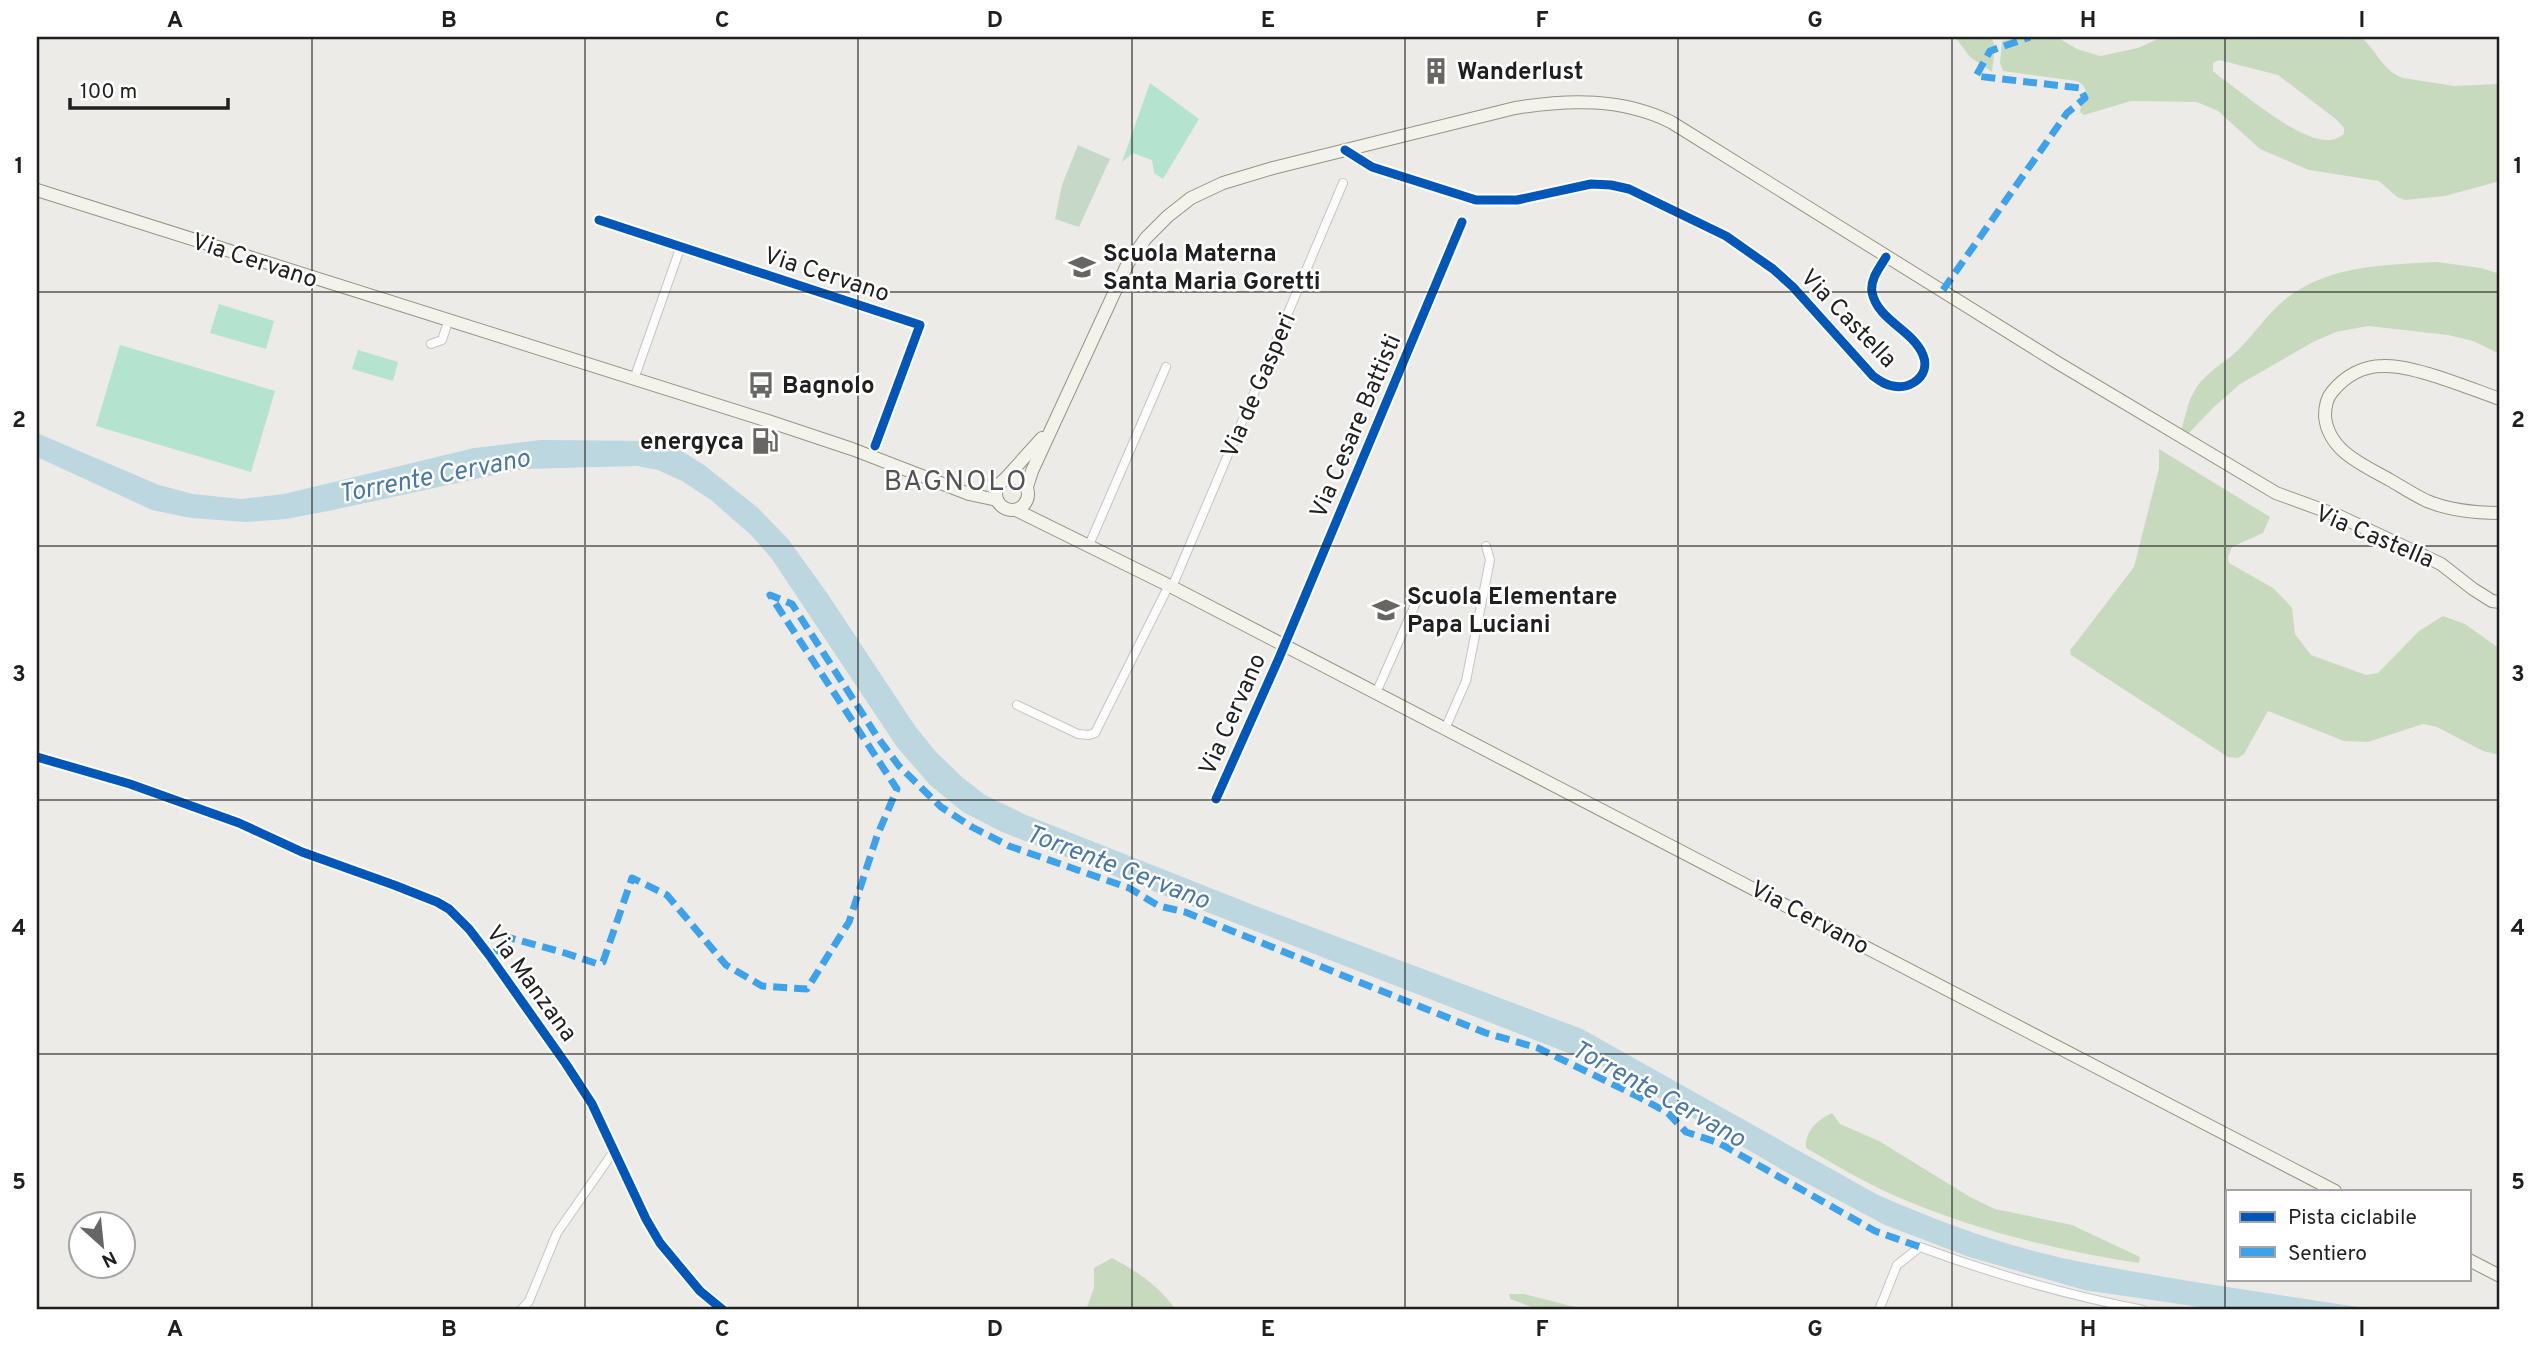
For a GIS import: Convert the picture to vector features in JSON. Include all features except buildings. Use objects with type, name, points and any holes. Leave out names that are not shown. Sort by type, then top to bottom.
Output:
[{"type":"main road","name":"Via Castella","points":[[1058,415],[1128,263],[1146,238],[1191,198],[1256,172],[1532,105],[1588,102],[1626,106],[1671,122],[1886,257],[2276,493],[2339,516],[2441,564],[2473,589],[2492,601],[2500,602]]},
{"type":"main road","name":"Via Cervano","points":[[37,190],[852,449],[955,488],[997,500]]},
{"type":"main road","points":[[2500,399],[2404,368],[2383,366],[2359,370],[2340,382],[2329,396],[2325,411],[2326,428],[2338,448],[2354,461],[2428,501],[2481,513],[2500,513]]},
{"type":"main road","points":[[1058,415],[1032,471],[1024,505],[1016,510],[1007,509],[997,500],[996,490],[1034,448],[1058,415]]},
{"type":"main road","points":[[955,488],[977,489],[1016,478],[1028,492],[1033,512],[1052,528]]},
{"type":"main road","name":"Via Cervano","points":[[1016,510],[1171,586],[2333,1190]]},
{"type":"main road","points":[[2470,1261],[2500,1276]]},
{"type":"street","name":"Via Castella","points":[[1345,150],[1372,167],[1476,200],[1517,200],[1591,184],[1629,189],[1716,231],[1749,251],[1793,287],[1873,376],[1895,387],[1908,387],[1920,378],[1925,366],[1923,355],[1916,345],[1885,315],[1872,294],[1872,284],[1886,257]]},
{"type":"street","name":"Via de Gasperi","points":[[1017,705],[1078,734],[1095,733],[1171,586],[1343,183]]},
{"type":"street","name":"Via Cervano","points":[[599,220],[920,325],[875,446]]},
{"type":"street","name":"Via Cesare Battisti","points":[[1284,645],[1462,222]]},
{"type":"street","points":[[634,379],[681,246]]},
{"type":"street","points":[[430,344],[442,340],[448,321]]},
{"type":"street","points":[[1089,545],[1166,367]]},
{"type":"street","points":[[1445,729],[1469,671],[1490,560],[1486,546]]},
{"type":"street","points":[[1376,693],[1418,598]]},
{"type":"street","name":"Via Cervano","points":[[1216,799],[1284,645]]},
{"type":"street","name":"Via Manzana","points":[[37,757],[130,784],[239,823],[302,852],[394,885],[449,909],[489,955],[592,1104],[660,1243],[700,1291],[723,1310]]},
{"type":"street","points":[[521,1310],[529,1301],[557,1233],[614,1151]]},
{"type":"street","points":[[1878,1310],[1897,1265],[1920,1247],[1965,1264],[2074,1296],[2143,1310]]},
{"type":"green space","points":[[1955,37],[1991,37],[1995,46],[1992,72],[1970,57]]},
{"type":"green space","points":[[2023,37],[2057,37],[2077,49],[2100,56],[2138,48],[2162,37],[2361,37],[2390,70],[2403,78],[2454,86],[2500,84],[2500,181],[2445,196],[2405,200],[2397,197],[2379,181],[2309,170],[2260,149],[2218,111],[2197,102],[2131,101],[2084,115],[2080,112],[2087,93],[2077,81],[2003,71],[2000,63],[2002,41]],"holes":[[[2219,60],[2278,75],[2337,120],[2344,128],[2344,134],[2331,140],[2317,139],[2288,125],[2220,77],[2213,71],[2213,63]]]},
{"type":"green space","points":[[1150,83],[1199,119],[1163,179],[1154,173],[1152,160],[1133,153],[1122,162]]},
{"type":"green space","points":[[1078,145],[1110,159],[1079,227],[1055,219],[1062,185]]},
{"type":"green space","points":[[2437,262],[2481,268],[2500,274],[2500,354],[2473,341],[2448,335],[2368,326],[2336,332],[2313,342],[2240,384],[2188,434],[2181,430],[2190,399],[2200,383],[2241,347],[2281,303],[2298,290],[2335,274],[2355,269]]},
{"type":"green space","points":[[219,304],[274,321],[266,349],[210,333]]},
{"type":"green space","points":[[120,345],[275,391],[251,472],[96,426]]},
{"type":"green space","points":[[358,350],[398,362],[393,381],[352,369]]},
{"type":"green space","points":[[2159,449],[2270,517],[2263,533],[2232,547],[2229,563],[2273,588],[2285,600],[2292,608],[2295,634],[2311,655],[2366,675],[2378,673],[2419,631],[2443,616],[2465,624],[2500,649],[2500,755],[2483,751],[2437,727],[2423,724],[2368,742],[2344,741],[2268,711],[2244,754],[2238,758],[2228,757],[2071,655],[2070,650],[2134,567],[2159,468]]},
{"type":"green space","points":[[1832,1113],[1840,1124],[1879,1141],[1970,1197],[1995,1209],[2072,1225],[2140,1257],[2139,1263],[2013,1237],[1951,1218],[1880,1189],[1806,1148],[1813,1127]]},
{"type":"green space","points":[[1112,1258],[1147,1280],[1176,1310],[1086,1310],[1094,1288],[1094,1268]]},
{"type":"green space","points":[[1509,1294],[1524,1294],[1587,1310],[1540,1310],[1510,1299]]},
{"type":"water","name":"Torrente Cervano","points":[[37,433],[159,485],[193,494],[241,499],[284,494],[474,448],[540,440],[657,441],[677,448],[704,465],[757,507],[788,539],[915,726],[936,752],[985,795],[1026,815],[1256,906],[1582,1029],[1878,1195],[1956,1227],[2065,1259],[2198,1283],[2377,1310],[2220,1310],[2084,1290],[1969,1257],[1885,1225],[1791,1175],[1609,1069],[1002,832],[963,812],[930,785],[897,747],[772,559],[752,536],[711,500],[682,481],[658,470],[637,466],[522,469],[333,510],[286,519],[246,522],[191,518],[152,510],[37,457]]},
{"type":"marked path","points":[[1943,290],[2067,113],[2085,98],[2080,88],[1976,76],[1990,51],[2030,37]]},
{"type":"marked path","points":[[489,955],[500,949],[507,937],[598,964],[603,962],[632,878],[667,895],[726,965],[762,986],[807,989],[849,922],[877,836],[897,789],[770,595],[792,604],[899,766],[941,807],[972,827],[1009,846],[1129,888],[1159,906],[1185,912],[1486,1033],[1538,1048],[1637,1096],[1668,1113],[1686,1132],[1719,1143],[1875,1231],[1920,1247]]},
{"type":"cycle path","points":[[1345,150],[1372,167],[1476,200],[1517,200],[1591,184],[1629,189],[1726,236],[1773,269],[1793,287],[1873,376],[1887,385],[1900,387],[1918,380],[1925,362],[1918,346],[1875,302],[1872,282],[1886,257]]},
{"type":"cycle path","points":[[599,220],[920,325],[875,446]]},
{"type":"cycle path","points":[[1216,799],[1279,658],[1462,222]]},
{"type":"cycle path","points":[[37,757],[130,784],[239,823],[302,852],[394,885],[449,909],[489,955],[592,1104],[660,1243],[700,1291],[723,1310]]},
{"type":"place","name":"Wanderlust","points":[[1436,71]]},
{"type":"place","name":"Scuola Materna Santa Maria Goretti","points":[[1082,267]]},
{"type":"place","name":"Bagnolo","points":[[761,385]]},
{"type":"place","name":"energyca","points":[[765,441]]},
{"type":"place","name":"Scuola Elementare Papa Luciani","points":[[1386,610]]},
{"type":"district","name":"BAGNOLO","points":[[956,480]]}]
